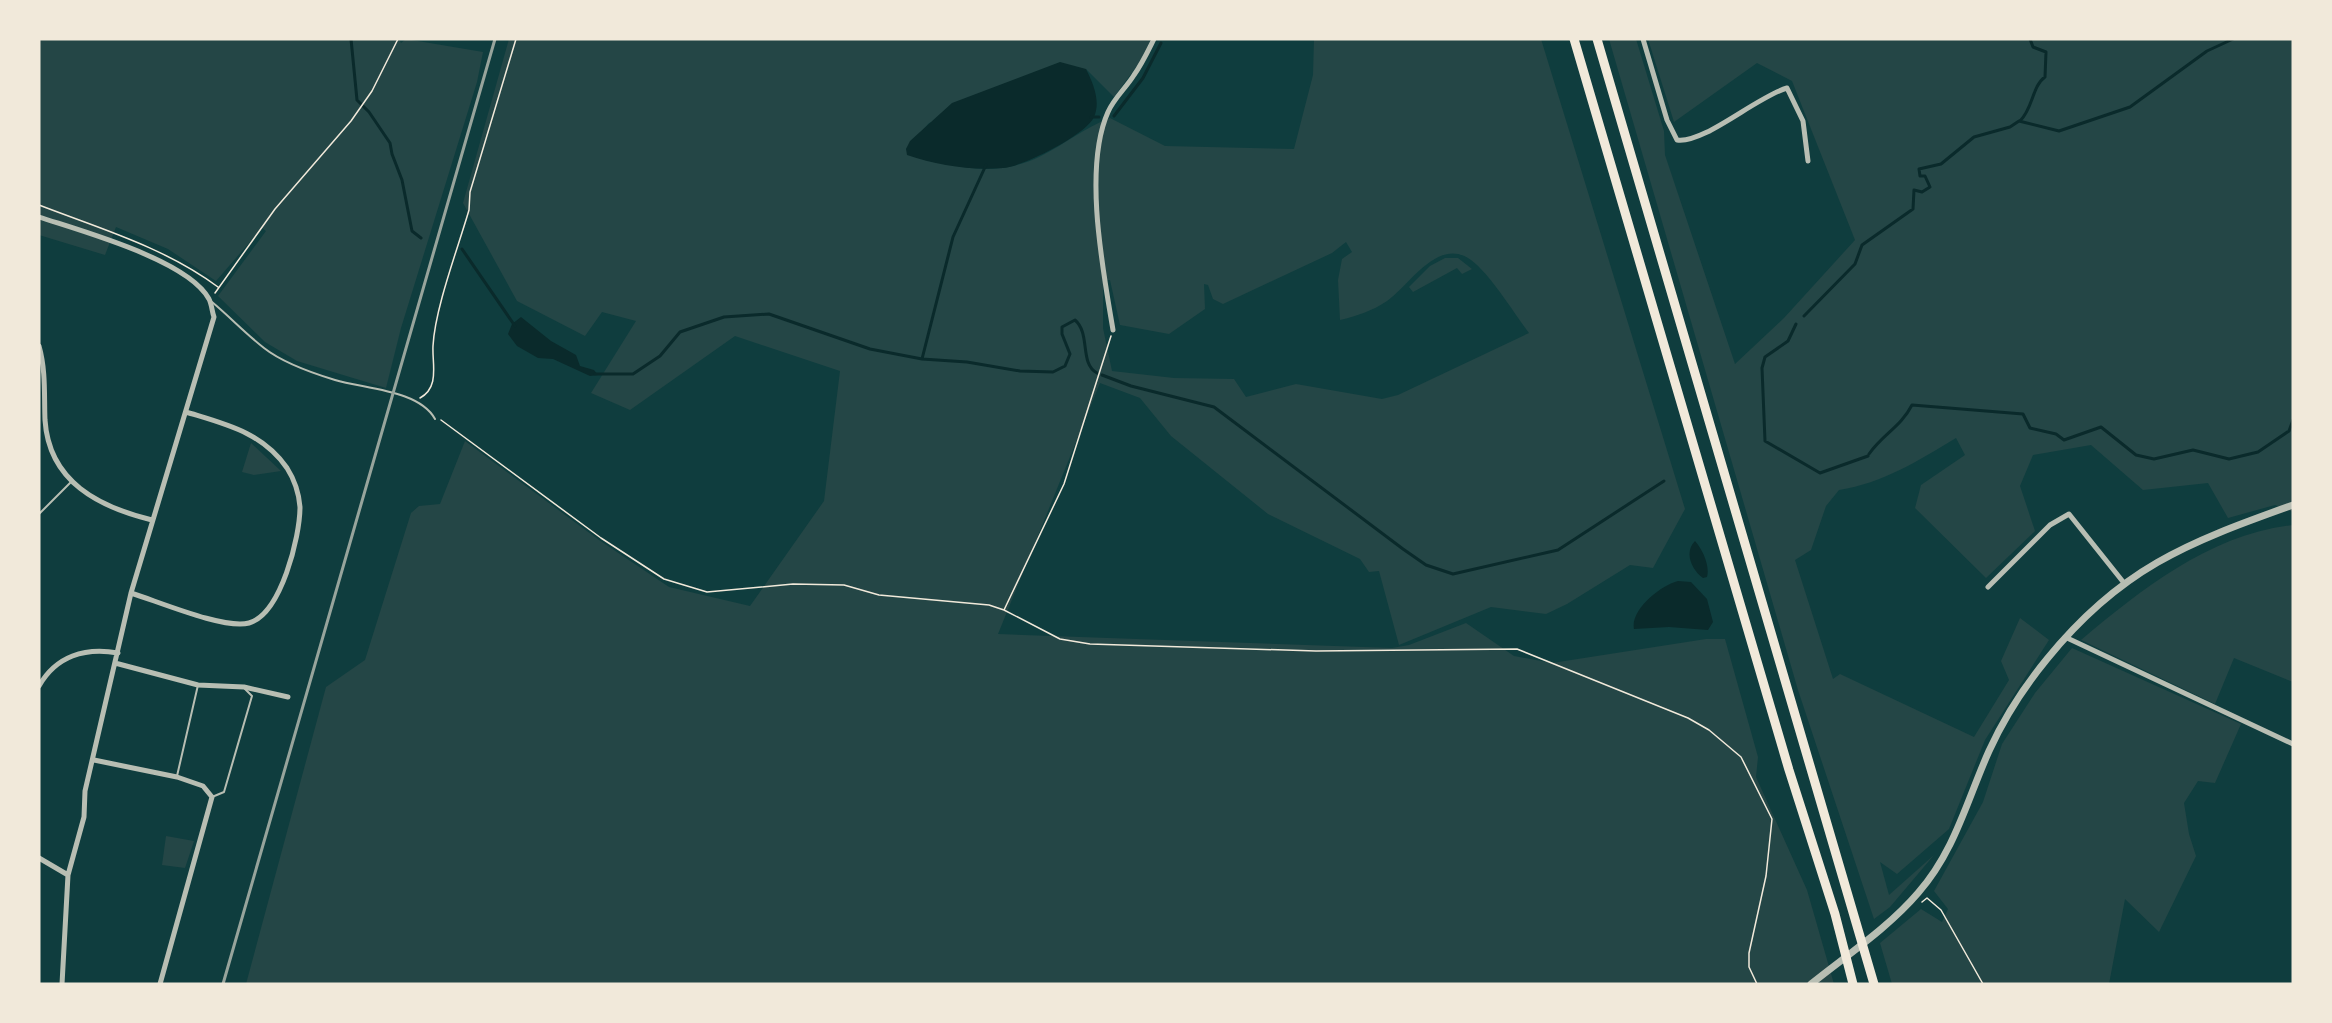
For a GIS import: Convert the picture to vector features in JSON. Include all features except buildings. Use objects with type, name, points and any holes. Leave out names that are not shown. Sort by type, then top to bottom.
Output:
[{"type":"highway","points":[[1574,39],[1853,984]]},
{"type":"highway","points":[[1597,39],[1874,984]]},
{"type":"street","points":[[1113,330],[1102,270],[1096,165],[1101,132],[1108,112],[1134,76],[1154,39]]},
{"type":"street","points":[[1643,39],[1667,120],[1677,140],[1692,139],[1708,133],[1743,109],[1787,88],[1803,121],[1808,161]]},
{"type":"street","points":[[39,216],[159,261],[192,280],[210,300],[214,318],[130,593],[94,760],[85,791],[84,817],[68,875],[62,984]]},
{"type":"street","points":[[39,346],[45,423],[52,449],[72,481],[85,494],[108,507],[152,520]]},
{"type":"street","points":[[130,593],[213,619],[240,624],[258,620],[281,591],[300,507],[296,486],[288,470],[257,437],[226,424],[186,412]]},
{"type":"street","points":[[1811,984],[1889,921],[1918,893],[1937,867],[1960,826],[1989,751],[2011,710],[2030,680],[2086,614],[2124,583],[2162,558],[2203,538],[2293,505]]},
{"type":"street","points":[[1988,587],[2050,525],[2069,514],[2100,550],[2124,583]]},
{"type":"street","points":[[2065,637],[2293,744]]},
{"type":"street","points":[[39,686],[46,674],[74,654],[99,650],[118,653]]},
{"type":"street","points":[[115,663],[198,685],[244,687],[288,697]]},
{"type":"street","points":[[94,760],[177,777],[203,786],[212,797],[160,984]]},
{"type":"street","points":[[39,858],[68,875]]},
{"type":"lane","points":[[210,300],[265,348],[306,369],[336,380],[417,399],[429,409],[435,418]]},
{"type":"lane","points":[[39,514],[72,481]]},
{"type":"lane","points":[[177,777],[198,685]]},
{"type":"lane","points":[[212,797],[224,792],[252,696],[244,687]]},
{"type":"path","points":[[219,287],[275,209],[323,157],[368,97],[398,39]]},
{"type":"path","points":[[417,399],[424,396],[434,380],[433,347],[436,325],[469,210],[470,192],[516,39]]},
{"type":"path","points":[[1004,610],[1064,484],[1113,330]]},
{"type":"path","points":[[429,409],[522,480],[664,579],[707,592],[793,584],[844,585],[879,595],[957,601],[1004,610],[1060,639],[1090,644],[1316,651],[1517,649],[1688,718],[1741,757],[1772,819],[1766,876],[1749,953],[1749,967],[1757,984]]},
{"type":"path","points":[[1927,898],[1941,910],[1983,984]]},
{"type":"shaded area","points":[[39,39],[399,39],[401,43],[406,39],[483,52],[477,82],[401,328],[386,388],[297,361],[265,342],[218,296],[266,231],[262,228],[216,281],[168,249],[116,227],[105,255],[39,235]]},
{"type":"shaded area","points":[[509,39],[1151,39],[1139,63],[1114,97],[1086,69],[929,123],[906,149],[956,166],[989,169],[1024,163],[1041,156],[1110,118],[1165,146],[1294,149],[1313,75],[1314,39],[1541,39],[1685,509],[1653,568],[1630,565],[1567,604],[1546,614],[1491,607],[1399,645],[1379,571],[1369,572],[1360,559],[1268,514],[1171,436],[1140,398],[1100,383],[998,634],[1392,648],[1409,645],[1466,623],[1514,656],[1552,663],[1706,639],[1725,639],[1758,757],[1756,777],[1807,890],[1834,984],[246,984],[326,687],[365,660],[411,513],[419,506],[440,504],[465,441],[599,540],[669,587],[750,606],[824,501],[840,371],[735,336],[630,410],[591,393],[636,321],[602,312],[585,336],[517,301],[463,203]],"holes":[[[1346,242],[1352,252],[1342,259],[1338,280],[1340,320],[1364,313],[1387,301],[1425,265],[1436,258],[1447,254],[1459,254],[1471,260],[1486,274],[1529,333],[1398,395],[1382,399],[1296,384],[1246,397],[1234,379],[1174,378],[1112,371],[1103,328],[1103,280],[1110,280],[1120,325],[1169,334],[1205,309],[1204,284],[1208,285],[1213,299],[1223,304],[1332,253]]]},
{"type":"shaded area","points":[[1609,39],[1636,39],[1664,131],[1665,155],[1735,364],[1784,318],[1855,240],[1792,81],[1757,63],[1674,122],[1648,39],[2293,39],[2293,512],[2275,505],[2228,518],[2208,483],[2143,490],[2091,445],[2033,455],[2020,486],[2035,531],[1986,578],[1915,508],[1921,485],[1965,455],[1956,438],[1885,477],[1839,490],[1826,506],[1811,550],[1795,560],[1833,679],[1840,674],[1974,737],[2009,680],[2001,661],[2020,618],[2049,640],[1985,740],[1949,829],[1897,874],[1880,862],[1889,895],[1934,855],[1890,907],[1874,919],[1798,690]]},
{"type":"shaded area","points":[[1060,62],[1086,69],[1097,105],[1094,117],[1089,124],[1067,141],[1024,162],[1003,168],[979,169],[954,166],[907,155],[906,149],[910,141],[952,103]]},
{"type":"shaded area","points":[[1445,258],[1458,258],[1472,269],[1462,274],[1457,268],[1413,292],[1409,287],[1430,266]]},
{"type":"shaded area","points":[[521,317],[551,341],[576,355],[580,366],[594,370],[598,375],[590,376],[553,359],[538,358],[517,346],[508,334],[512,324]]},
{"type":"shaded area","points":[[251,443],[281,471],[254,475],[242,472]]},
{"type":"shaded area","points":[[2293,525],[2293,682],[2234,658],[2215,704],[2081,640],[2153,584],[2206,552],[2263,530]]},
{"type":"shaded area","points":[[1695,541],[1705,558],[1708,568],[1707,577],[1703,578],[1699,574],[1690,560],[1690,550]]},
{"type":"shaded area","points":[[1691,582],[1707,599],[1713,622],[1708,630],[1669,627],[1634,629],[1637,614],[1648,599],[1671,583]]},
{"type":"shaded area","points":[[2072,648],[2241,724],[2215,783],[2198,781],[2184,803],[2189,834],[2196,856],[2159,932],[2125,899],[2109,984],[1892,984],[1880,943],[1921,909],[1942,922],[1948,909],[1934,891],[1983,802],[2002,744],[2035,693]]},
{"type":"shaded area","points":[[166,836],[194,841],[185,868],[162,865]]},
{"type":"waterway","points":[[351,39],[357,100],[369,112],[390,143],[402,180],[412,231],[421,238]]},
{"type":"waterway","points":[[2020,121],[2028,110],[2037,86],[2045,77],[2046,52],[2033,47],[2030,39]]},
{"type":"waterway","points":[[1804,316],[1855,264],[1862,245],[1913,209],[1914,190],[1922,192],[1930,187],[1925,176],[1920,176],[1919,169],[1941,164],[1974,137],[2010,127],[2019,121],[2059,131],[2130,107],[2207,51],[2233,39]]},
{"type":"waterway","points":[[1114,116],[1143,78],[1161,43]]},
{"type":"waterway","points":[[1091,117],[1099,117]]},
{"type":"waterway","points":[[922,359],[953,237],[986,165]]},
{"type":"waterway","points":[[462,249],[515,326]]},
{"type":"waterway","points":[[595,374],[633,374],[660,356],[680,332],[724,317],[769,314],[870,349],[922,359],[967,362],[1020,371],[1053,372],[1065,366],[1070,354],[1062,334],[1062,327],[1075,320],[1083,333],[1088,362],[1097,373]]},
{"type":"waterway","points":[[1796,324],[1788,341],[1765,357],[1762,368],[1765,441],[1820,473],[1868,456]]},
{"type":"waterway","points":[[1102,375],[1131,386],[1214,407],[1403,549],[1426,565],[1453,574],[1558,550],[1664,481]]},
{"type":"waterway","points":[[1869,454],[1912,405],[2023,414],[2030,428],[2056,434],[2064,440],[2101,427],[2136,455],[2154,459],[2193,450],[2229,459],[2258,452],[2289,431],[2293,420]]},
{"type":"railway","points":[[223,984],[495,39]]}]
